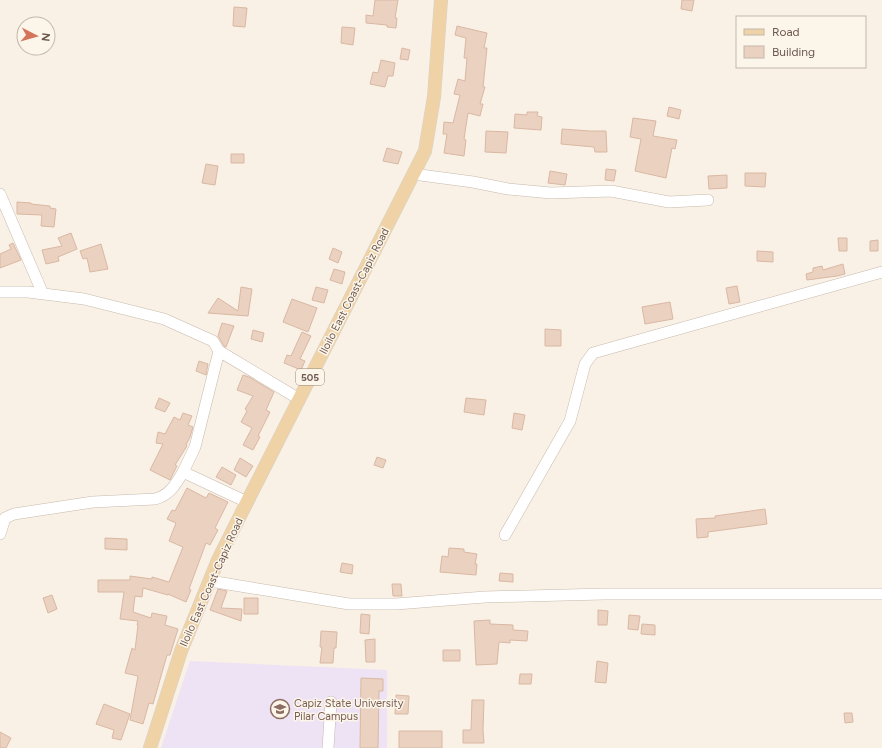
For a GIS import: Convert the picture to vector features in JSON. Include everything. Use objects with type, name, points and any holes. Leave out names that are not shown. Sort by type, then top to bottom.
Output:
[{"type":"main road","name":"Iloilo East Coast-Capiz Road","points":[[150,748],[181,651],[218,560],[425,151],[434,97],[441,0]]},
{"type":"street","points":[[413,174],[473,182],[508,189],[551,194],[611,191],[669,202],[708,200]]},
{"type":"street","points":[[0,194],[43,294]]},
{"type":"street","points":[[505,535],[570,421],[585,364],[593,353],[882,272]]},
{"type":"street","points":[[0,292],[28,292],[84,299],[164,319],[214,341],[219,351],[299,399]]},
{"type":"street","points":[[0,534],[5,518],[14,514],[93,502],[155,499],[162,497],[169,492],[183,472],[195,447],[219,351]]},
{"type":"street","points":[[183,472],[247,502]]},
{"type":"street","points":[[210,580],[349,604],[396,604],[485,597],[596,594],[882,594]]},
{"type":"street","points":[[328,748],[331,702]]},
{"type":"shaded area","name":"Capiz State University Pilar Campus","points":[[190,661],[387,670],[387,748],[161,748]]},
{"type":"building","points":[[375,0],[398,0],[395,18],[397,18],[396,28],[387,27],[387,25],[366,23],[366,15],[373,16]]},
{"type":"building","points":[[682,0],[694,0],[692,11],[681,9]]},
{"type":"building","points":[[234,7],[247,8],[245,27],[233,26]]},
{"type":"building","points":[[457,26],[487,33],[484,48],[487,48],[483,87],[485,87],[480,104],[483,104],[480,116],[468,113],[464,139],[466,140],[464,156],[444,153],[447,134],[443,134],[444,122],[453,123],[460,95],[454,94],[458,79],[465,81],[467,58],[464,58],[466,38],[455,35]]},
{"type":"building","points":[[342,27],[355,28],[353,45],[341,43]]},
{"type":"building","points":[[402,48],[410,50],[408,60],[400,59]]},
{"type":"building","points":[[381,60],[395,63],[393,76],[388,76],[385,87],[370,84],[373,72],[378,73]]},
{"type":"building","points":[[669,107],[681,110],[679,119],[667,116]]},
{"type":"building","points":[[527,112],[538,112],[537,116],[542,117],[541,130],[514,128],[515,114],[527,115]]},
{"type":"building","points":[[633,118],[656,121],[653,136],[677,140],[675,149],[672,148],[666,178],[635,171],[641,139],[630,137]]},
{"type":"building","points":[[562,129],[606,131],[607,152],[595,152],[594,147],[561,144]]},
{"type":"building","points":[[486,131],[508,132],[506,153],[485,152]]},
{"type":"building","points":[[387,148],[402,152],[398,164],[383,161]]},
{"type":"building","points":[[231,154],[244,154],[244,163],[231,163]]},
{"type":"building","points":[[206,164],[218,166],[215,185],[202,183]]},
{"type":"building","points":[[606,169],[616,170],[614,181],[605,180]]},
{"type":"building","points":[[550,171],[567,174],[565,185],[548,183]]},
{"type":"building","points":[[745,173],[766,173],[765,187],[745,186]]},
{"type":"building","points":[[727,175],[727,188],[709,189],[708,176]]},
{"type":"building","points":[[17,202],[50,206],[50,208],[56,209],[54,227],[41,226],[42,215],[17,214]]},
{"type":"building","points":[[71,233],[77,249],[58,257],[59,261],[46,264],[42,250],[62,246],[58,238]]},
{"type":"building","points":[[838,238],[847,238],[847,251],[839,251]]},
{"type":"building","points":[[878,240],[878,251],[870,251],[870,241]]},
{"type":"building","points":[[13,243],[21,260],[0,268],[0,254],[11,249],[9,245]]},
{"type":"building","points":[[101,244],[108,269],[90,272],[87,258],[83,259],[80,251]]},
{"type":"building","points":[[333,248],[342,252],[338,263],[329,259]]},
{"type":"building","points":[[757,251],[773,252],[773,262],[757,261]]},
{"type":"building","points":[[843,264],[845,274],[807,280],[806,274],[813,272],[813,268],[822,266],[823,270]]},
{"type":"building","points":[[334,269],[345,272],[342,284],[330,280]]},
{"type":"building","points":[[737,286],[740,302],[729,304],[726,288]]},
{"type":"building","points":[[241,287],[252,289],[248,316],[208,313],[218,298],[238,311]]},
{"type":"building","points":[[316,287],[328,290],[324,303],[312,300]]},
{"type":"building","points":[[292,299],[317,308],[308,332],[283,322]]},
{"type":"building","points":[[670,302],[673,319],[645,324],[642,307]]},
{"type":"building","points":[[222,323],[234,326],[226,347],[218,336]]},
{"type":"building","points":[[545,329],[561,330],[561,346],[545,346]]},
{"type":"building","points":[[253,330],[264,333],[262,342],[251,339]]},
{"type":"building","points":[[302,332],[311,336],[300,359],[305,361],[301,370],[284,363],[287,355],[291,356]]},
{"type":"building","points":[[199,361],[208,364],[206,375],[196,371]]},
{"type":"building","points":[[243,375],[274,392],[266,410],[270,412],[253,450],[243,445],[252,428],[241,422],[247,411],[245,409],[253,396],[237,390]]},
{"type":"building","points":[[159,398],[170,403],[165,412],[155,408]]},
{"type":"building","points":[[466,398],[486,400],[484,415],[464,412]]},
{"type":"building","points":[[183,413],[192,416],[188,425],[193,427],[186,445],[187,446],[175,465],[177,466],[170,480],[150,470],[163,444],[156,443],[158,432],[165,434],[174,417],[180,420]]},
{"type":"building","points":[[514,413],[525,415],[522,430],[512,428]]},
{"type":"building","points":[[377,457],[386,460],[383,468],[374,465]]},
{"type":"building","points":[[240,458],[253,466],[246,477],[234,470]]},
{"type":"building","points":[[222,467],[236,475],[231,485],[216,477]]},
{"type":"building","points":[[187,488],[206,498],[209,493],[228,502],[215,528],[218,530],[210,545],[206,543],[189,589],[191,590],[186,602],[168,594],[143,588],[142,597],[135,596],[133,612],[151,618],[152,613],[167,616],[165,625],[178,629],[170,655],[167,655],[153,704],[149,703],[143,724],[130,720],[138,676],[125,673],[132,648],[135,650],[138,621],[120,619],[124,592],[98,592],[98,580],[130,580],[130,576],[152,579],[152,577],[169,582],[183,547],[169,541],[176,523],[167,519],[172,510],[175,511]]},
{"type":"building","points":[[765,509],[767,524],[708,532],[708,537],[697,538],[696,519],[715,518],[715,516]]},
{"type":"building","points":[[105,538],[127,539],[127,550],[105,549]]},
{"type":"building","points":[[449,548],[464,549],[464,552],[477,554],[475,564],[477,564],[476,575],[440,572],[442,556],[448,557]]},
{"type":"building","points":[[342,563],[353,565],[352,574],[340,572]]},
{"type":"building","points":[[500,573],[513,574],[513,582],[499,581]]},
{"type":"building","points":[[392,584],[401,584],[402,596],[393,596]]},
{"type":"building","points":[[218,589],[227,591],[221,608],[242,609],[241,621],[210,610]]},
{"type":"building","points":[[52,595],[57,609],[48,613],[43,598]]},
{"type":"building","points":[[244,598],[258,598],[258,614],[244,614]]},
{"type":"building","points":[[598,610],[608,611],[607,625],[598,625]]},
{"type":"building","points":[[361,614],[370,615],[369,634],[360,633]]},
{"type":"building","points":[[629,615],[640,616],[638,630],[628,629]]},
{"type":"building","points":[[490,620],[490,624],[513,625],[513,630],[528,631],[527,641],[510,640],[510,643],[499,642],[497,664],[476,665],[474,621]]},
{"type":"building","points":[[642,624],[655,625],[655,635],[641,634]]},
{"type":"building","points":[[321,631],[337,632],[333,663],[320,663],[322,647],[320,647]]},
{"type":"building","points":[[375,639],[375,662],[366,662],[365,640]]},
{"type":"building","points":[[443,650],[460,650],[460,661],[443,661]]},
{"type":"building","points":[[597,661],[608,663],[606,683],[595,682]]},
{"type":"building","points":[[520,674],[532,674],[531,684],[519,684]]},
{"type":"building","points":[[361,678],[383,679],[383,691],[379,691],[378,748],[360,748]]},
{"type":"building","points":[[396,695],[409,696],[408,714],[395,714]]},
{"type":"building","points":[[472,700],[484,700],[484,743],[463,743],[463,730],[471,730]]},
{"type":"building","points":[[104,704],[130,714],[121,740],[112,738],[114,730],[96,724]]},
{"type":"building","points":[[844,713],[852,713],[853,722],[845,723]]},
{"type":"building","points":[[399,731],[442,731],[442,748],[399,748]]},
{"type":"building","points":[[0,732],[11,738],[6,748],[0,748]]},
{"type":"place","name":"Capiz State University Pilar Campus","points":[[280,709]]}]
